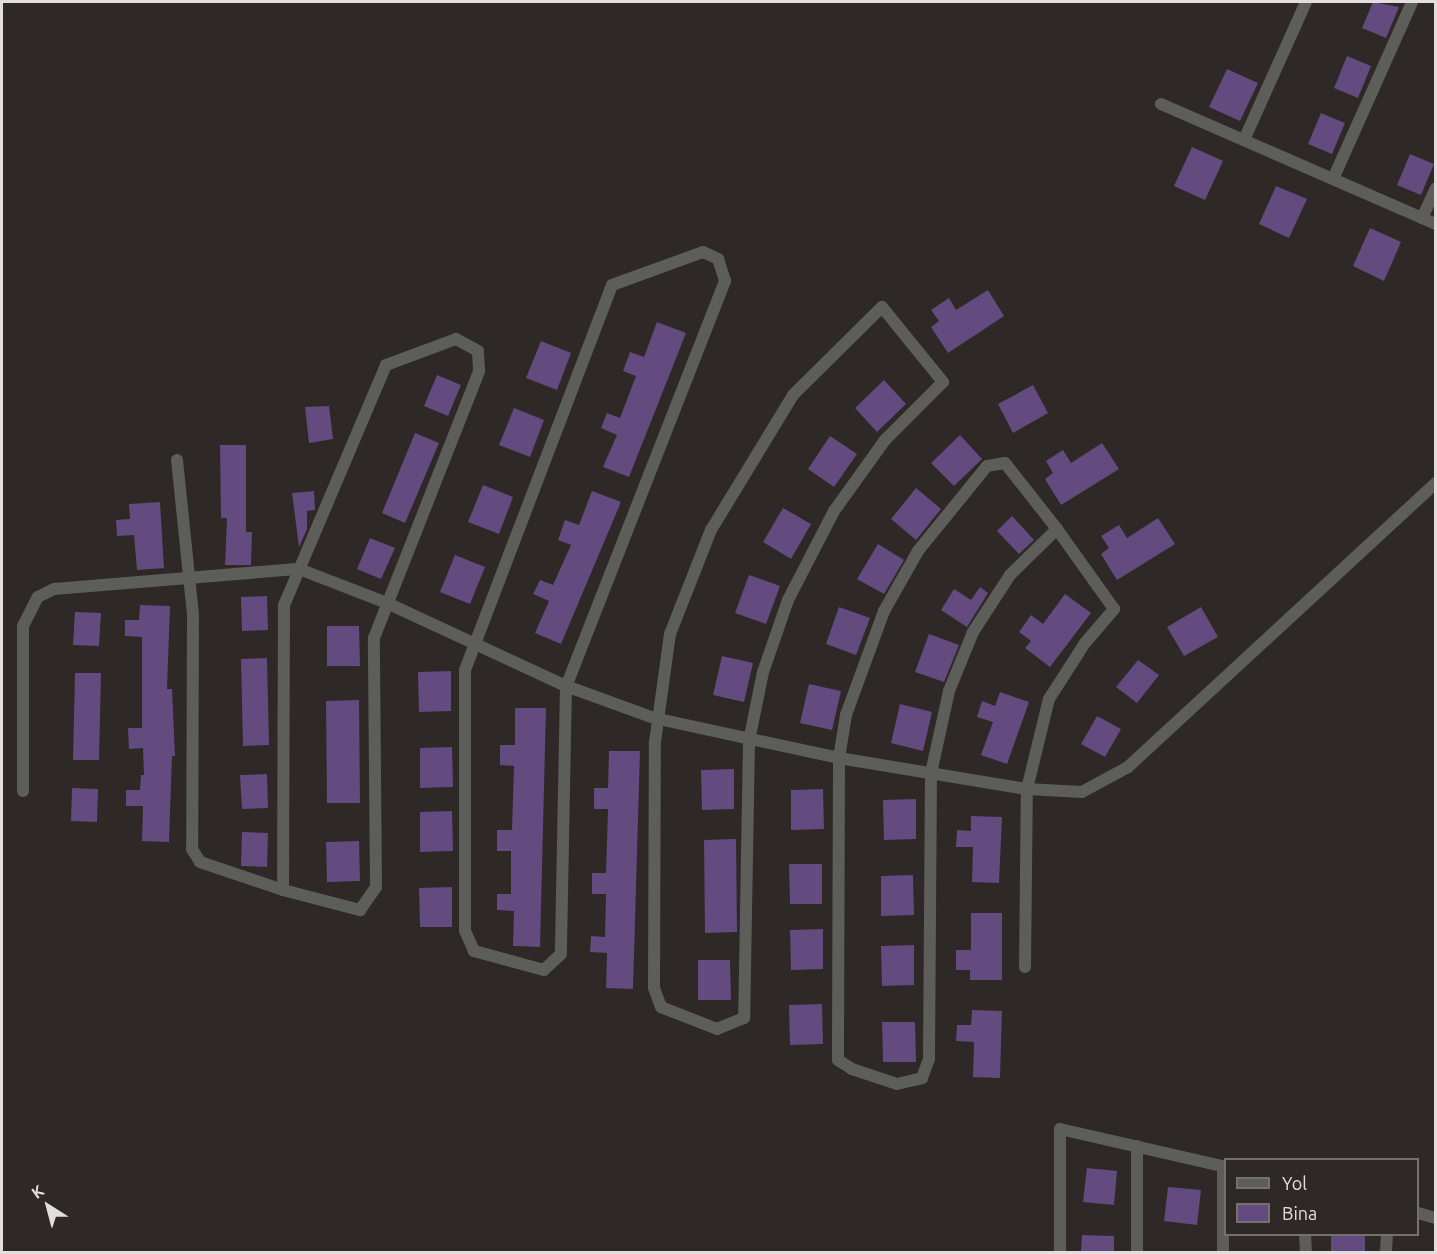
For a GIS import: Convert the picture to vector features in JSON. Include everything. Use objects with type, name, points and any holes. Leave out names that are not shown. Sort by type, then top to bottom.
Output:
[{"type":"street","points":[[1244,140],[1306,2]]},
{"type":"street","points":[[1333,179],[1412,2]]},
{"type":"street","points":[[1161,104],[1436,224]]},
{"type":"street","points":[[1422,218],[1436,188]]},
{"type":"street","points":[[703,252],[718,259],[726,281],[566,686],[561,954],[544,970],[474,951],[465,931],[465,670],[612,285],[703,252]]},
{"type":"street","points":[[882,307],[943,382],[885,440],[834,511],[788,600],[763,672],[749,741],[744,1018],[717,1029],[661,1007],[654,988],[654,742],[670,634],[711,530],[793,395],[882,307]]},
{"type":"street","points":[[177,460],[187,576],[193,615],[192,849],[200,862],[283,890],[360,910],[376,887],[375,638],[479,371],[478,351],[456,339],[386,365],[284,605],[283,890]]},
{"type":"street","points":[[1025,967],[1027,789],[1049,699],[1085,643],[1114,609],[1057,529],[1005,463],[987,466],[918,551],[884,611],[846,715],[839,758],[838,1060],[852,1070],[897,1084],[922,1078],[929,1059],[931,774],[949,691],[973,632],[1010,575],[1057,529]]},
{"type":"street","points":[[23,791],[22,626],[38,597],[54,589],[187,576],[299,569],[387,603],[566,686],[658,719],[749,741],[931,774],[1027,789],[1082,792],[1128,767],[1436,483]]},
{"type":"street","points":[[1060,1252],[1060,1129],[1224,1167],[1223,1252]]},
{"type":"street","points":[[1137,1146],[1137,1252]]},
{"type":"street","points":[[1419,1213],[1436,1218]]},
{"type":"street","points":[[1305,1236],[1305,1252]]},
{"type":"street","points":[[1386,1252],[1387,1236]]},
{"type":"building","points":[[1373,2],[1399,7],[1386,38],[1362,28]]},
{"type":"building","points":[[1347,56],[1371,66],[1358,98],[1334,88]]},
{"type":"building","points":[[1227,69],[1258,83],[1240,121],[1209,107]]},
{"type":"building","points":[[1321,113],[1345,123],[1332,154],[1308,144]]},
{"type":"building","points":[[1192,147],[1223,161],[1205,200],[1174,186]]},
{"type":"building","points":[[1410,154],[1434,164],[1421,195],[1397,185]]},
{"type":"building","points":[[1276,186],[1307,199],[1289,238],[1259,224]]},
{"type":"building","points":[[1370,228],[1401,242],[1384,281],[1353,266]]},
{"type":"building","points":[[988,290],[1004,316],[948,353],[931,327],[939,321],[931,310],[949,298],[956,310]]},
{"type":"building","points":[[657,322],[686,333],[629,477],[603,467],[617,435],[601,428],[607,413],[620,418],[636,376],[623,371],[630,352],[644,357]]},
{"type":"building","points":[[541,341],[571,353],[557,390],[526,378]]},
{"type":"building","points":[[437,375],[461,385],[448,416],[424,406]]},
{"type":"building","points":[[884,380],[906,404],[877,432],[855,408]]},
{"type":"building","points":[[1033,385],[1048,413],[1013,433],[998,404]]},
{"type":"building","points":[[329,406],[333,439],[309,443],[305,407]]},
{"type":"building","points":[[514,408],[544,420],[530,457],[499,445]]},
{"type":"building","points":[[415,433],[439,443],[405,523],[382,513]]},
{"type":"building","points":[[960,435],[982,459],[954,486],[931,463]]},
{"type":"building","points":[[830,436],[857,454],[834,487],[808,469]]},
{"type":"building","points":[[1102,443],[1119,469],[1061,505],[1045,479],[1053,473],[1046,461],[1063,450],[1071,463]]},
{"type":"building","points":[[220,445],[246,445],[246,532],[252,532],[251,565],[225,565],[227,518],[221,518]]},
{"type":"building","points":[[483,485],[513,497],[499,534],[468,522]]},
{"type":"building","points":[[916,488],[941,509],[916,540],[891,519]]},
{"type":"building","points":[[314,491],[315,510],[307,511],[307,529],[299,547],[292,493]]},
{"type":"building","points":[[592,491],[621,502],[561,644],[535,633],[549,601],[533,594],[540,580],[553,585],[571,545],[558,540],[565,520],[579,525]]},
{"type":"building","points":[[160,502],[164,568],[137,570],[134,535],[117,536],[116,520],[130,519],[129,504]]},
{"type":"building","points":[[783,508],[811,524],[791,559],[763,542]]},
{"type":"building","points":[[1012,516],[1034,540],[1019,554],[997,531]]},
{"type":"building","points":[[1158,518],[1175,544],[1117,580],[1101,554],[1109,548],[1101,536],[1119,525],[1127,538]]},
{"type":"building","points":[[370,538],[395,548],[381,579],[357,569]]},
{"type":"building","points":[[878,544],[904,560],[884,594],[857,579]]},
{"type":"building","points":[[455,555],[485,567],[470,604],[440,592]]},
{"type":"building","points":[[749,575],[780,586],[766,624],[735,613]]},
{"type":"building","points":[[980,587],[988,593],[967,627],[941,610],[954,589],[971,600]]},
{"type":"building","points":[[1065,594],[1091,613],[1050,667],[1025,648],[1031,641],[1019,632],[1031,615],[1043,624]]},
{"type":"building","points":[[267,596],[268,630],[242,631],[241,597]]},
{"type":"building","points":[[140,605],[170,606],[167,689],[172,689],[175,756],[172,756],[169,842],[142,841],[143,806],[126,806],[126,790],[140,790],[141,775],[144,775],[143,748],[129,749],[128,728],[142,728],[142,637],[125,636],[125,620],[139,620]]},
{"type":"building","points":[[839,607],[870,618],[856,655],[826,644]]},
{"type":"building","points":[[1201,607],[1218,637],[1184,656],[1167,627]]},
{"type":"building","points":[[75,612],[101,613],[99,646],[73,645]]},
{"type":"building","points":[[327,626],[359,626],[360,666],[327,666]]},
{"type":"building","points":[[929,634],[959,645],[944,682],[915,672]]},
{"type":"building","points":[[722,656],[753,663],[744,702],[713,695]]},
{"type":"building","points":[[267,658],[269,745],[243,746],[241,659]]},
{"type":"building","points":[[1138,660],[1159,675],[1137,703],[1116,687]]},
{"type":"building","points":[[451,671],[451,711],[419,712],[418,672]]},
{"type":"building","points":[[75,673],[101,673],[99,760],[73,760]]},
{"type":"building","points":[[809,684],[841,691],[832,730],[800,723]]},
{"type":"building","points":[[1000,692],[1029,702],[1007,764],[981,755],[993,722],[977,717],[982,701],[995,706]]},
{"type":"building","points":[[359,700],[360,803],[327,803],[326,701]]},
{"type":"building","points":[[900,704],[932,712],[923,751],[891,743]]},
{"type":"building","points":[[515,708],[546,708],[540,947],[513,946],[514,911],[497,910],[497,894],[511,894],[511,851],[497,851],[497,830],[512,830],[514,766],[500,765],[500,745],[515,745]]},
{"type":"building","points":[[1097,716],[1121,729],[1105,757],[1081,744]]},
{"type":"building","points":[[452,747],[453,787],[420,788],[420,748]]},
{"type":"building","points":[[609,751],[640,751],[633,989],[606,988],[607,953],[590,952],[591,936],[605,937],[606,894],[592,894],[592,873],[606,873],[608,809],[594,809],[594,788],[608,788]]},
{"type":"building","points":[[734,769],[734,809],[702,810],[701,770]]},
{"type":"building","points":[[267,774],[268,808],[242,809],[240,775]]},
{"type":"building","points":[[72,788],[98,789],[97,822],[71,821]]},
{"type":"building","points":[[823,789],[824,829],[791,830],[791,790]]},
{"type":"building","points":[[916,799],[916,839],[884,840],[883,800]]},
{"type":"building","points":[[452,811],[453,851],[420,852],[420,812]]},
{"type":"building","points":[[971,816],[1002,817],[999,883],[972,882],[973,847],[956,847],[957,830],[971,831]]},
{"type":"building","points":[[242,832],[268,833],[267,867],[241,866]]},
{"type":"building","points":[[736,839],[737,932],[705,933],[704,840]]},
{"type":"building","points":[[359,841],[360,881],[327,882],[326,842]]},
{"type":"building","points":[[789,864],[822,864],[822,904],[790,904]]},
{"type":"building","points":[[913,875],[914,915],[881,916],[881,876]]},
{"type":"building","points":[[452,887],[452,927],[420,927],[419,888]]},
{"type":"building","points":[[971,913],[1002,913],[1002,980],[970,980],[970,970],[956,970],[956,950],[971,950]]},
{"type":"building","points":[[823,929],[823,969],[791,970],[790,930]]},
{"type":"building","points":[[914,945],[914,985],[882,986],[881,946]]},
{"type":"building","points":[[698,960],[730,960],[731,1000],[698,1000]]},
{"type":"building","points":[[822,1004],[823,1044],[790,1045],[789,1005]]},
{"type":"building","points":[[972,1010],[1002,1011],[1000,1078],[973,1077],[974,1042],[956,1041],[957,1025],[971,1025]]},
{"type":"building","points":[[882,1022],[915,1022],[916,1062],[883,1062]]},
{"type":"building","points":[[1087,1168],[1117,1171],[1114,1205],[1083,1202]]},
{"type":"building","points":[[1168,1187],[1201,1190],[1197,1225],[1164,1221]]},
{"type":"building","points":[[1082,1235],[1114,1236],[1114,1252],[1081,1252]]},
{"type":"building","points":[[1331,1236],[1365,1236],[1365,1252],[1331,1252]]}]
